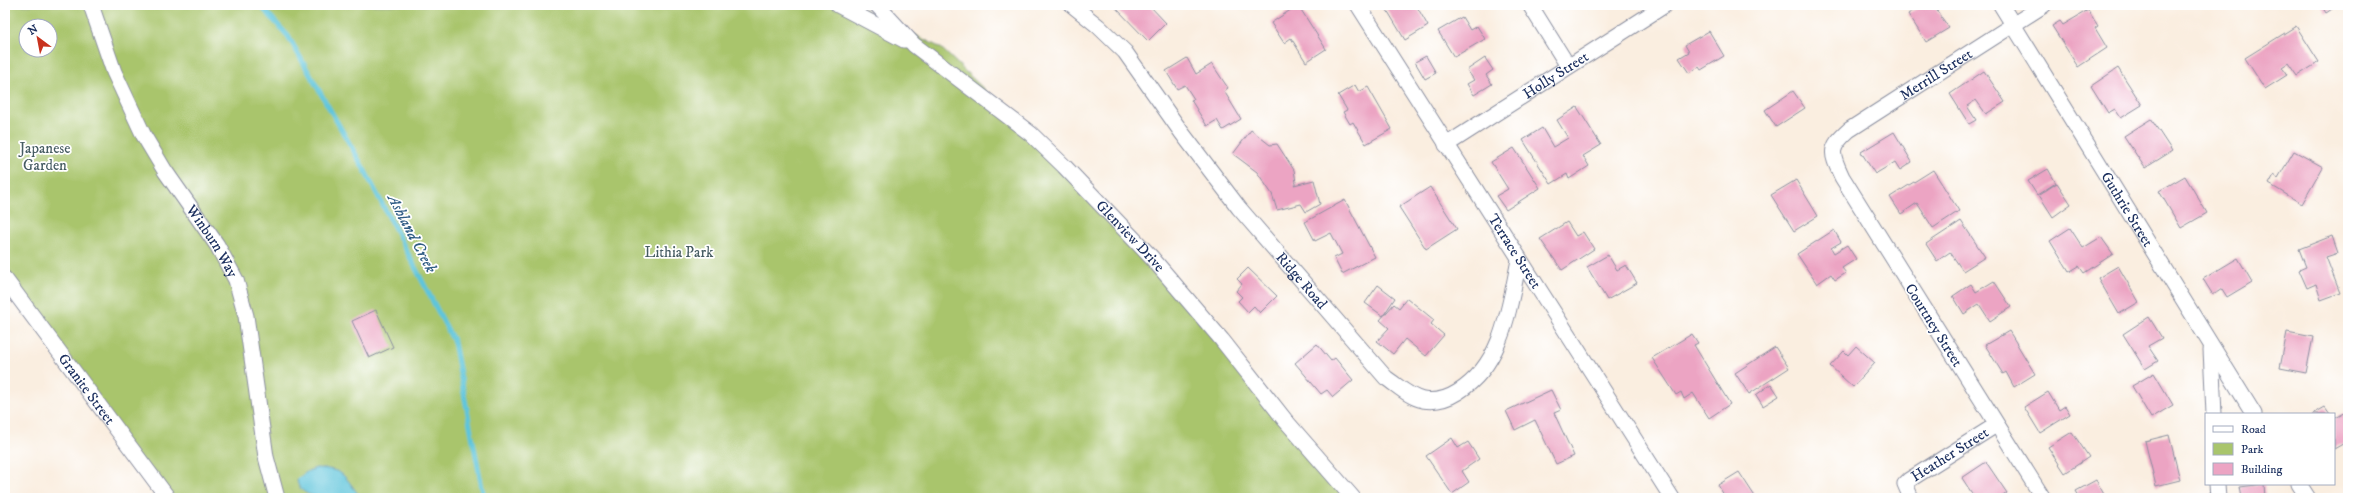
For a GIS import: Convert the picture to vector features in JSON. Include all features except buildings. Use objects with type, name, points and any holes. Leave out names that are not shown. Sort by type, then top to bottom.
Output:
[{"type":"street","name":"Winburn Way","points":[[91,5],[114,72],[144,136],[165,171],[217,245],[236,280],[246,316],[266,457],[277,498]]},
{"type":"street","points":[[838,5],[914,45]]},
{"type":"street","name":"Glenview Drive","points":[[877,5],[914,45],[1031,134],[1064,166],[1152,258],[1222,340],[1285,420],[1353,498]]},
{"type":"street","name":"Ridge Road","points":[[1072,5],[1098,26],[1125,52],[1182,133],[1254,226],[1386,378],[1409,394],[1422,400],[1437,401],[1452,395],[1470,384],[1484,370],[1494,355],[1507,320],[1519,260]]},
{"type":"street","name":"Terrace Street","points":[[1358,5],[1672,498]]},
{"type":"street","points":[[1530,5],[1568,66]]},
{"type":"street","name":"Holly Street","points":[[1446,145],[1665,5]]},
{"type":"street","name":"Guthrie Street","points":[[2001,5],[2211,347],[2253,413]]},
{"type":"street","name":"Merrill Street","points":[[1833,149],[1838,140],[1849,130],[2044,5]]},
{"type":"street","name":"Courtney Street","points":[[1833,149],[1833,156],[1842,177],[2043,498]]},
{"type":"street","name":"Granite Street","points":[[5,279],[168,498]]},
{"type":"street","points":[[2211,347],[2214,413]]},
{"type":"street","name":"Heather Street","points":[[1908,491],[1913,476],[1996,425]]},
{"type":"street","points":[[2217,485],[2218,498]]},
{"type":"street","points":[[2300,485],[2308,498]]},
{"type":"green space","name":"Lithia Park","points":[[5,5],[856,5],[941,48],[1064,166],[1353,498],[168,498],[5,279]]},
{"type":"water","points":[[316,468],[333,470],[343,475],[361,498],[323,498],[313,496],[305,492],[299,487],[297,479],[308,471]]},
{"type":"waterway","name":"Ashland Creek","points":[[260,5],[288,36],[364,169],[454,342],[484,498]]},
{"type":"park label","name":"Japanese Garden","points":[[45,156]]}]
